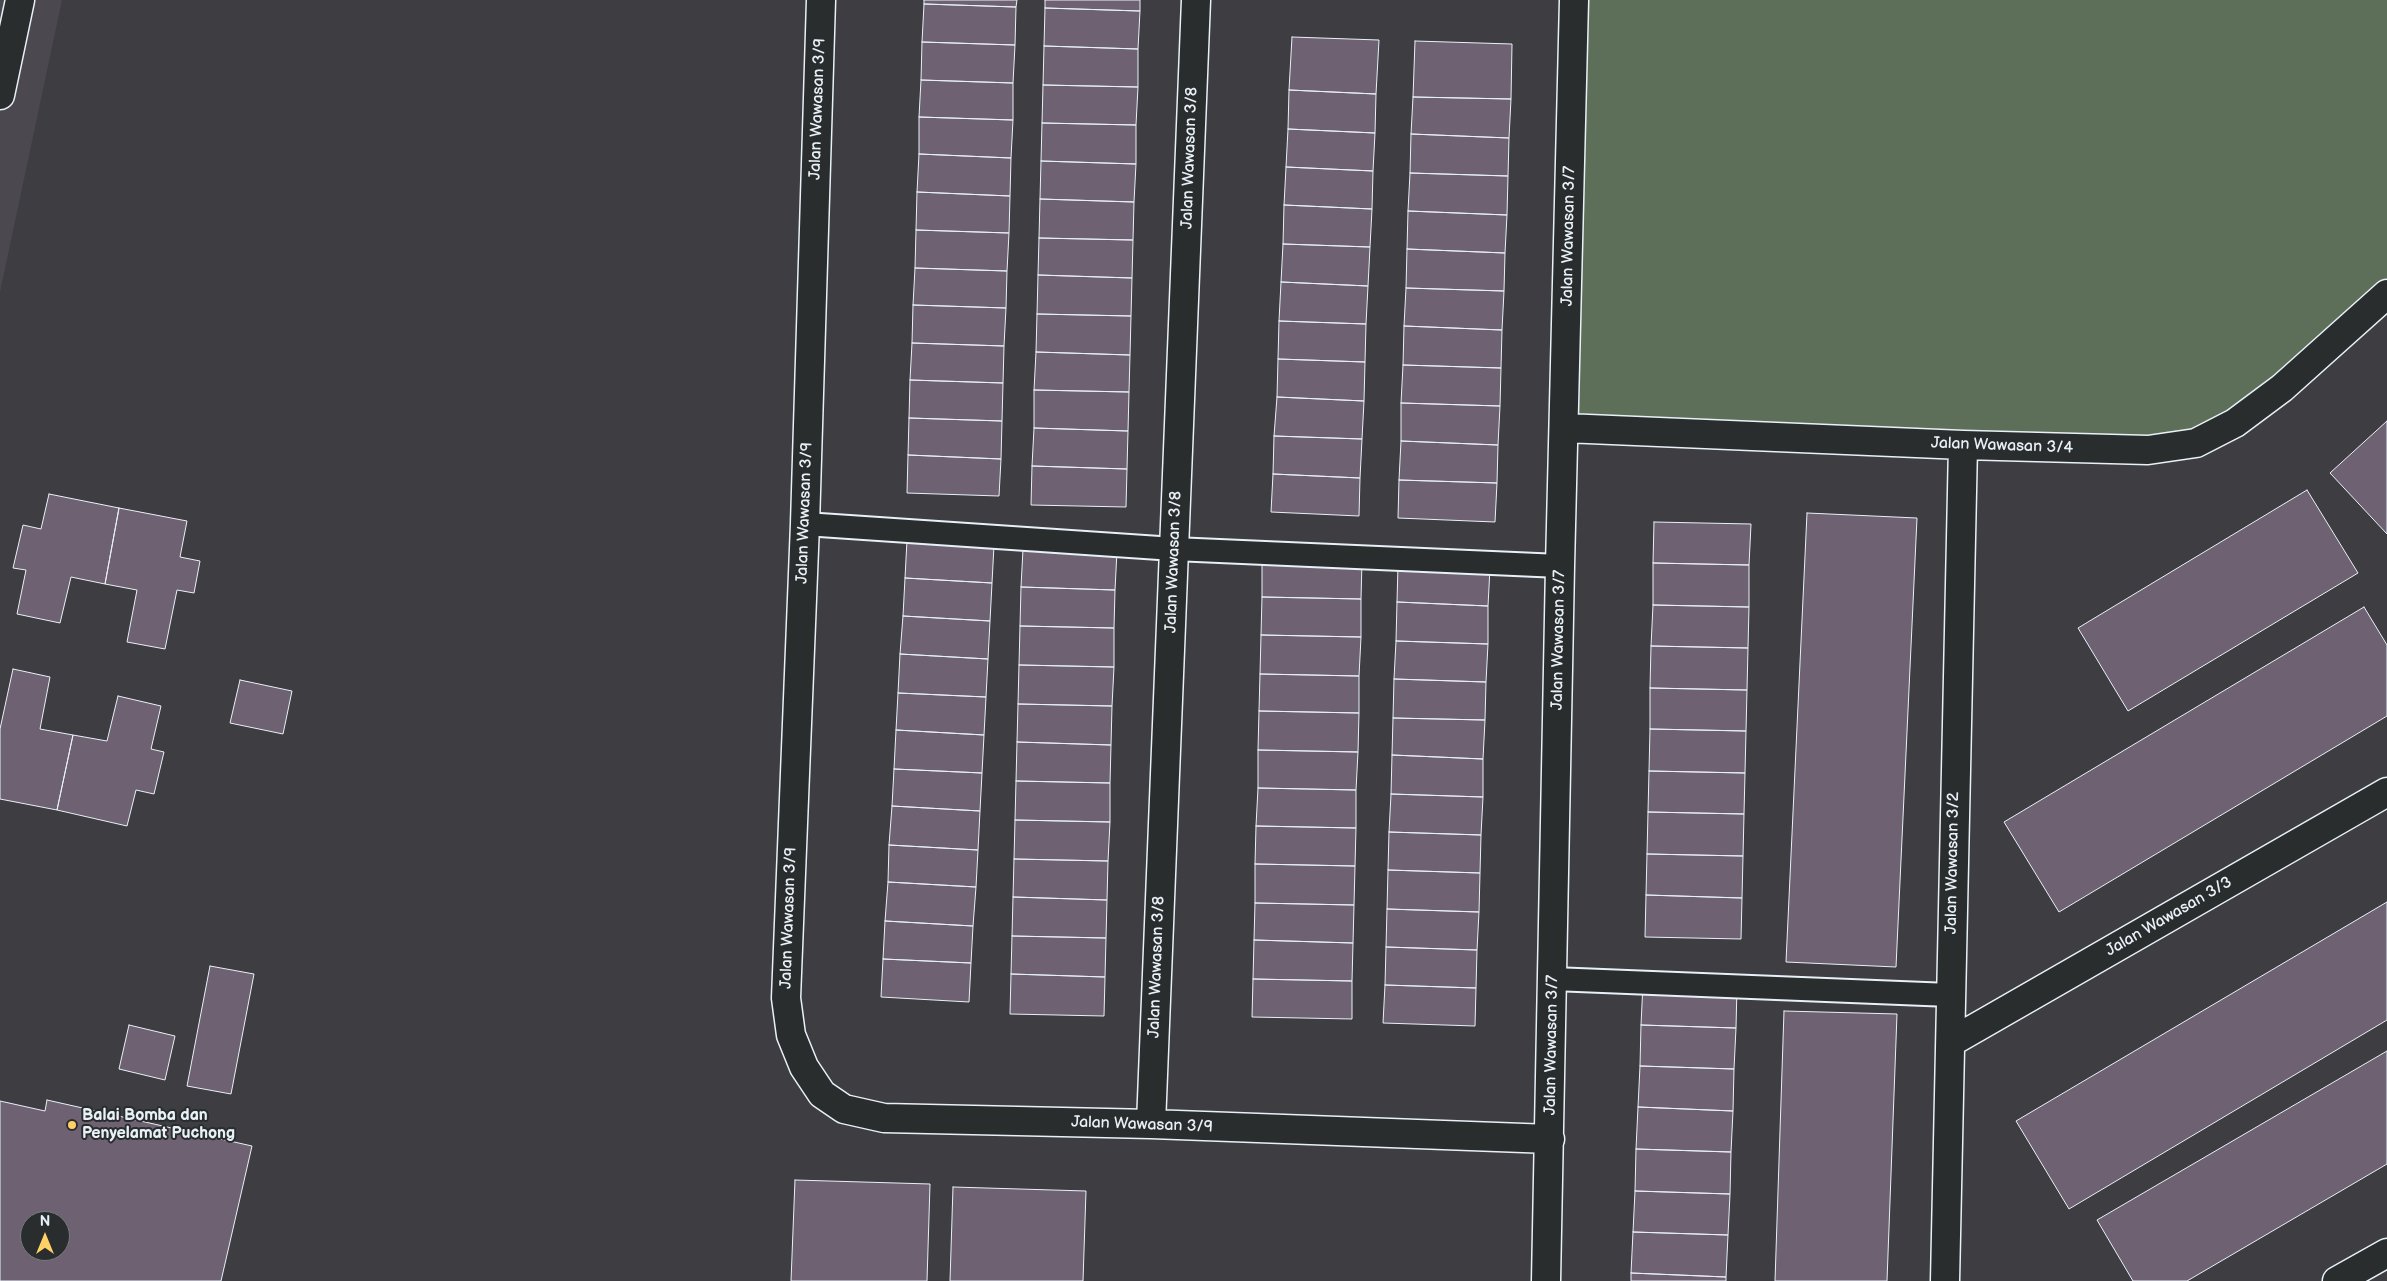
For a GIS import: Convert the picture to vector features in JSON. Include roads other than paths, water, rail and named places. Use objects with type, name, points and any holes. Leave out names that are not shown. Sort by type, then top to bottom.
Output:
[{"type":"street","points":[[0,95],[20,0]]},
{"type":"street","name":"Jalan Wawasan 3/9","points":[[821,0],[805,524],[786,998],[791,1035],[804,1067],[822,1094],[844,1109],[884,1118],[1151,1124],[1550,1139]]},
{"type":"street","name":"Jalan Wawasan 3/8","points":[[1151,1124],[1196,0]]},
{"type":"street","name":"Jalan Wawasan 3/7","points":[[1546,1281],[1560,566],[1565,428],[1574,0]]},
{"type":"street","name":"Jalan Wawasan 3/4","points":[[1565,428],[1963,446],[2148,450],[2196,443],[2235,423],[2282,388],[2387,294]]},
{"type":"street","name":"Jalan Wawasan 3/2","points":[[1945,1281],[1963,446]]},
{"type":"street","name":"Jalan Wawasan 3/3","points":[[1951,1042],[2387,792]]},
{"type":"street","points":[[2337,1281],[2387,1253]]},
{"type":"lane","points":[[805,524],[1174,549],[1560,566]]},
{"type":"lane","points":[[1553,979],[1950,995]]},
{"type":"place","name":"Balai Bomba dan Penyelamat Puchong","points":[[72,1125]]}]
